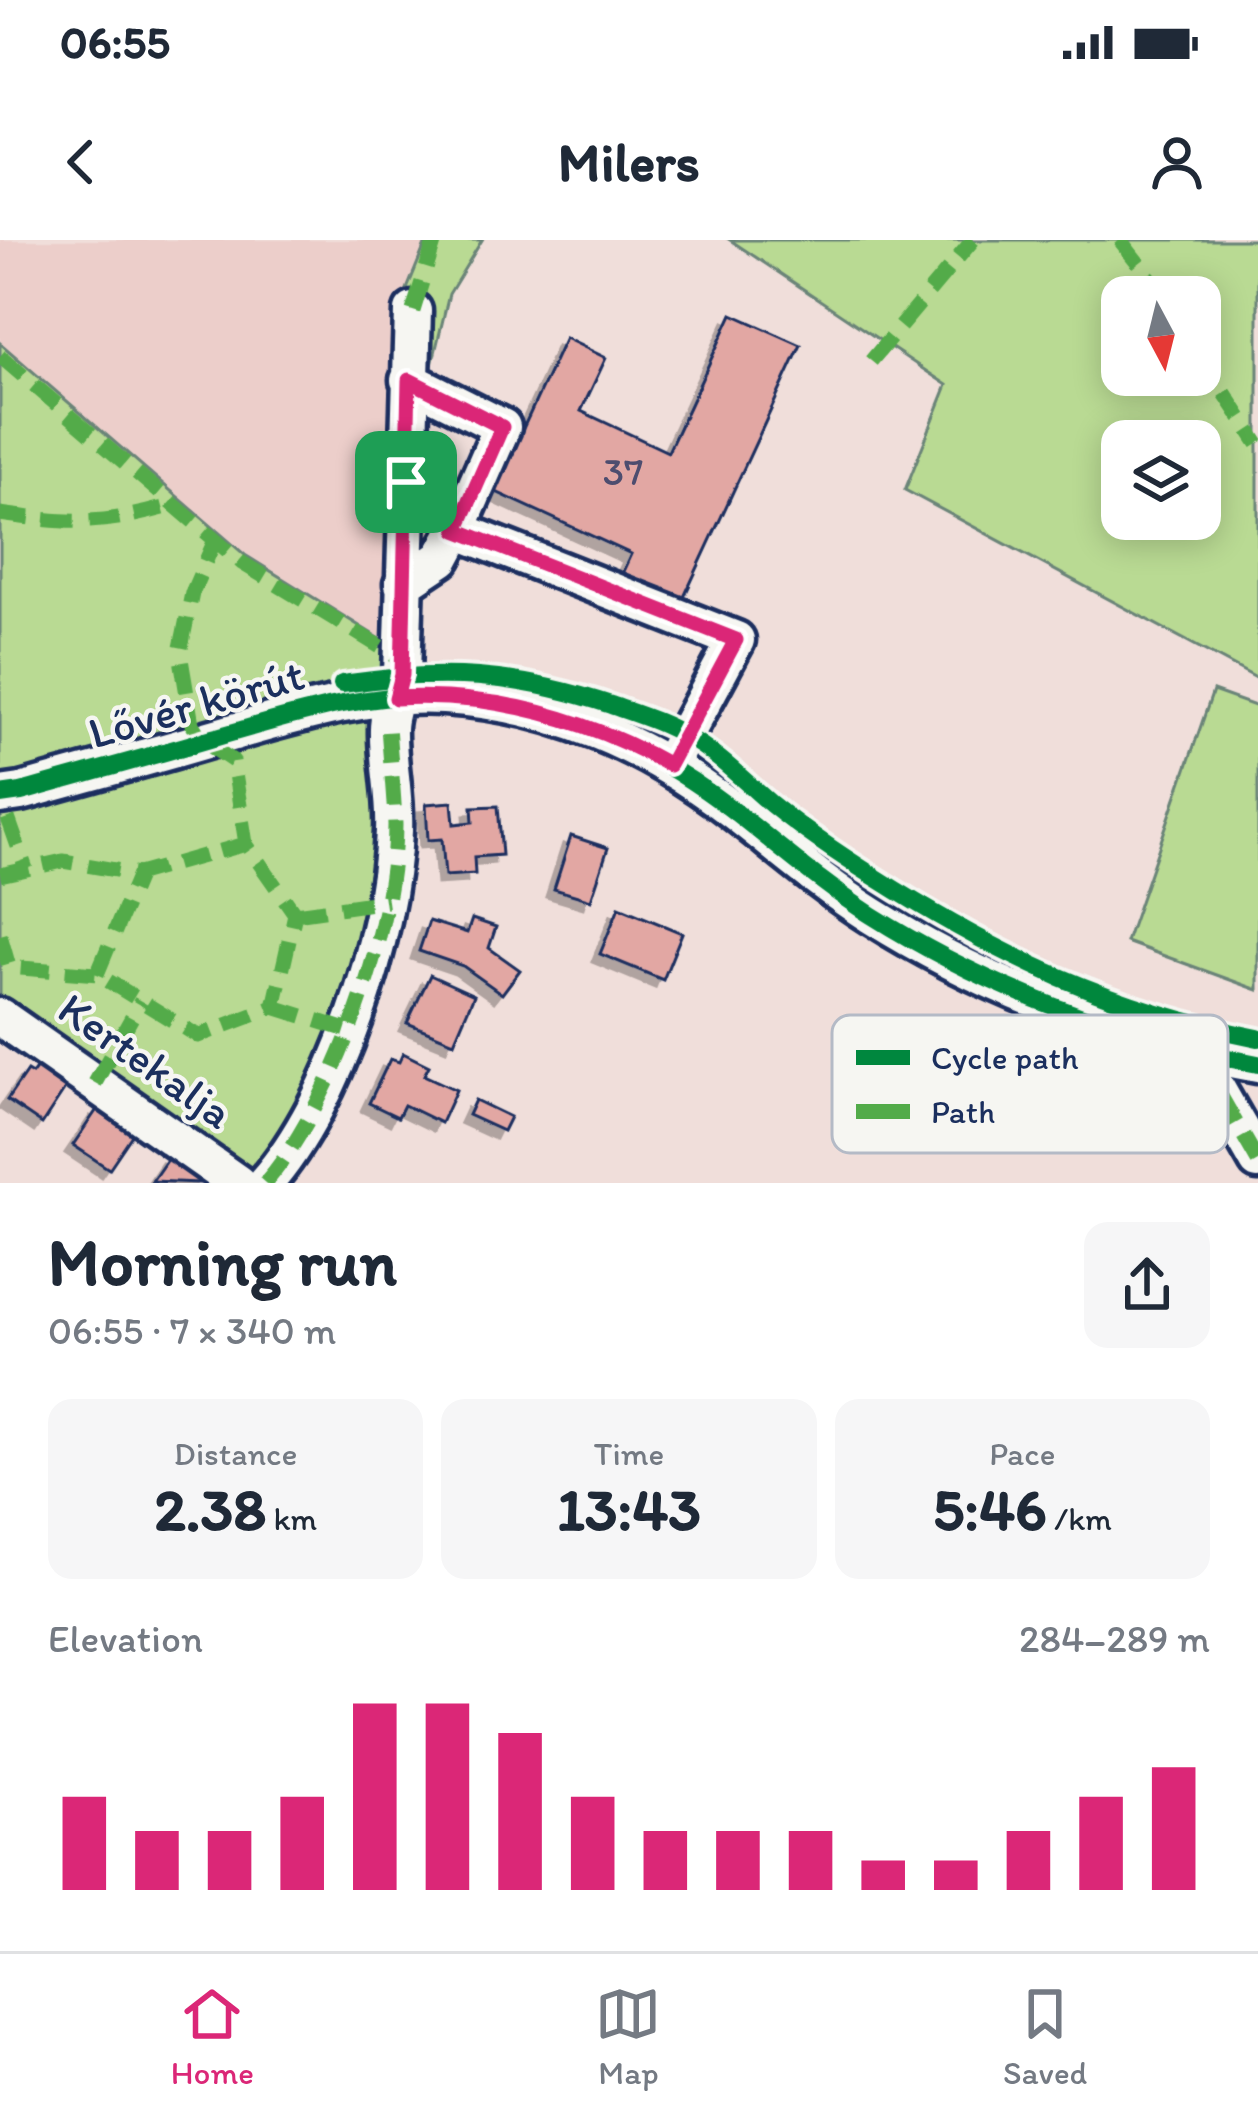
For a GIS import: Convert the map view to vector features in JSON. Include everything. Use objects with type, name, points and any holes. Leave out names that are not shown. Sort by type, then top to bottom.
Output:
[{"type":"street","points":[[265,1183],[297,1138],[326,1082],[354,1014],[382,924],[395,827],[388,724],[399,687],[412,311]]},
{"type":"street","points":[[403,584],[442,558],[502,427],[409,380]]},
{"type":"street","points":[[457,530],[736,640],[669,765]]},
{"type":"street","name":"Lővér körút","points":[[0,794],[399,687],[547,712],[611,734],[669,765],[869,914],[944,956],[1082,1015]]},
{"type":"street","name":"Kertekalja","points":[[0,1017],[237,1183]]},
{"type":"street","name":"Lővér körút","points":[[1228,1058],[1258,1064]]},
{"type":"street","points":[[1228,1109],[1258,1161]]},
{"type":"shaded area","points":[[0,240],[427,240],[401,304],[387,644],[245,555],[0,343]]},
{"type":"green space","points":[[427,240],[482,240],[449,294],[429,378],[384,893],[325,1060],[259,1183],[0,1002],[0,343],[245,555],[387,643],[401,304]]},
{"type":"green space","points":[[730,240],[1258,240],[1258,679],[905,490],[947,385]]},
{"type":"green space","points":[[1213,691],[1258,707],[1258,990],[1126,942]]},
{"type":"building","points":[[732,314],[801,345],[679,608],[619,580],[631,554],[494,491],[565,338],[606,358],[581,411],[668,452]]},
{"type":"building","points":[[452,802],[454,824],[473,822],[472,807],[498,806],[502,855],[474,857],[475,874],[445,876],[442,839],[428,840],[426,804]]},
{"type":"building","points":[[571,836],[608,848],[591,900],[554,889]]},
{"type":"building","points":[[619,907],[682,933],[663,980],[600,954]]},
{"type":"building","points":[[472,919],[496,927],[489,948],[520,970],[502,994],[463,966],[419,951],[429,921],[467,933]]},
{"type":"building","points":[[430,975],[474,995],[454,1042],[407,1023]]},
{"type":"building","points":[[403,1053],[429,1066],[424,1075],[456,1090],[441,1123],[404,1105],[398,1117],[369,1103],[390,1059],[399,1062]]},
{"type":"building","points":[[38,1066],[67,1086],[42,1124],[7,1100],[27,1071],[32,1074]]},
{"type":"building","points":[[475,1100],[510,1117],[503,1131],[468,1115]]},
{"type":"building","points":[[98,1108],[134,1132],[109,1169],[73,1145]]},
{"type":"building","points":[[170,1155],[203,1177],[199,1183],[152,1181]]},
{"type":"marked path","points":[[413,311],[435,240]]},
{"type":"marked path","points":[[871,361],[973,240]]},
{"type":"marked path","points":[[1120,240],[1148,276]]},
{"type":"marked path","points":[[0,356],[242,563],[402,660]]},
{"type":"marked path","points":[[1221,387],[1258,444]]},
{"type":"marked path","points":[[0,514],[87,521],[174,505]]},
{"type":"marked path","points":[[0,935],[9,967],[97,974],[198,1036],[274,1007],[295,914],[246,844],[233,761],[203,741],[192,724],[180,653],[192,593],[215,540]]},
{"type":"marked path","points":[[265,1183],[314,1109],[372,963],[392,867],[395,825],[388,725]]},
{"type":"marked path","points":[[8,818],[26,869]]},
{"type":"marked path","points":[[0,875],[63,861],[139,874],[246,844]]},
{"type":"marked path","points":[[97,974],[139,874]]},
{"type":"marked path","points":[[295,914],[387,901]]},
{"type":"marked path","points":[[95,1083],[141,1001]]},
{"type":"marked path","points":[[274,1007],[347,1030]]},
{"type":"marked path","points":[[1228,1109],[1258,1161]]},
{"type":"cycle path","points":[[342,684],[413,676],[510,680],[576,694],[649,719],[698,743],[822,842],[967,932],[1059,977],[1165,1015]]},
{"type":"cycle path","points":[[0,795],[356,702],[414,696],[484,700],[561,718],[633,747],[701,787],[818,878],[916,942],[1009,988],[1078,1015]]},
{"type":"cycle path","points":[[1228,1031],[1258,1038]]},
{"type":"cycle path","points":[[1228,1058],[1258,1064]]},
{"type":"route","points":[[409,380],[502,427],[457,530],[736,640],[669,765],[611,734],[547,712],[441,696],[396,698],[402,675],[406,482],[409,380]]}]
